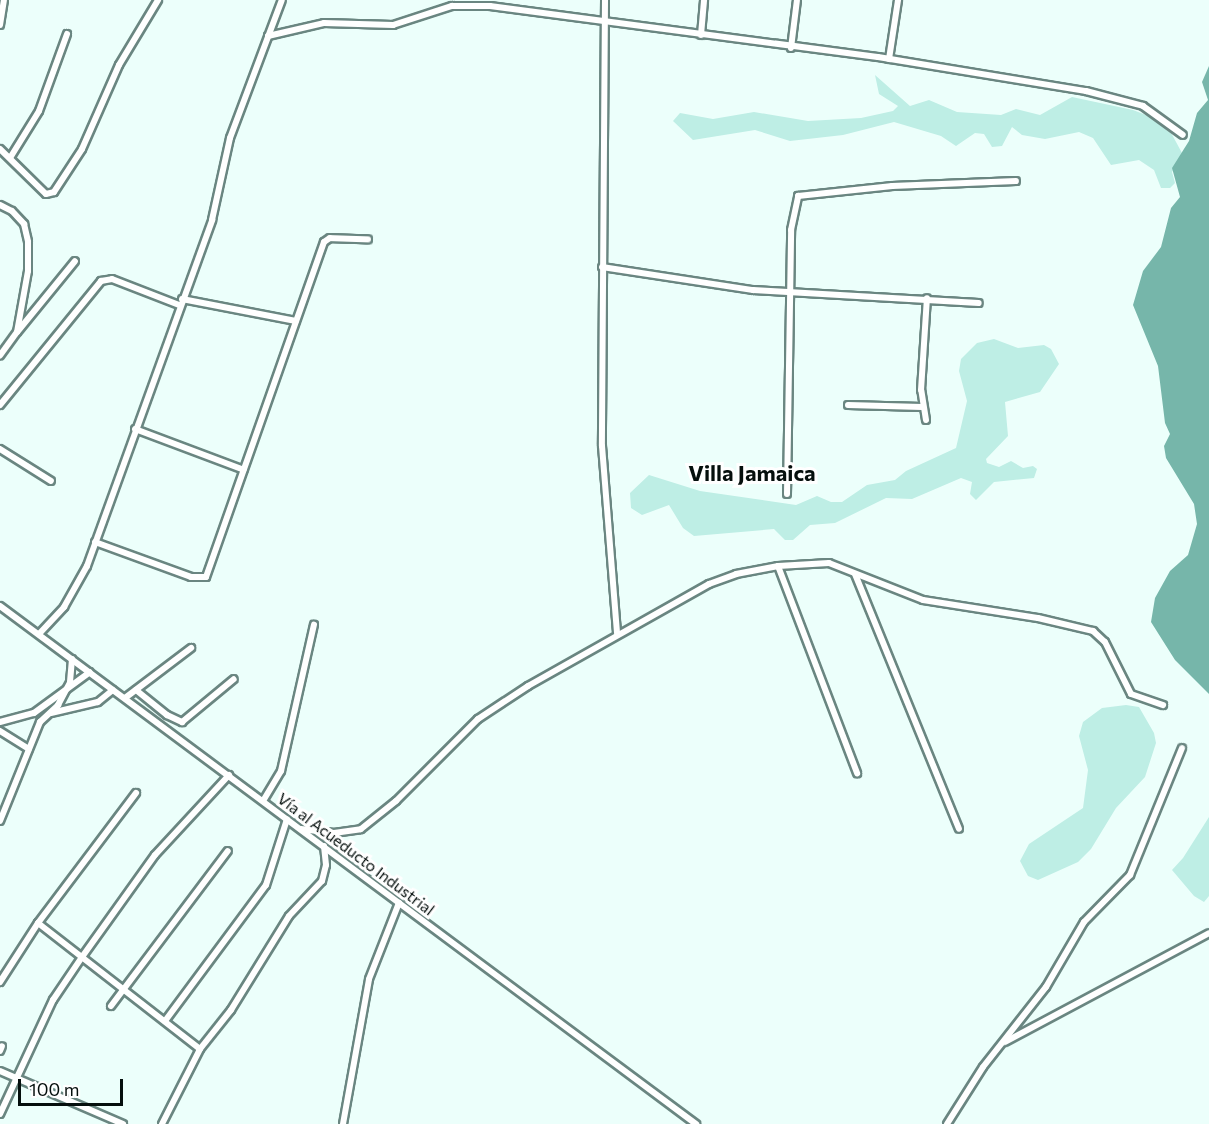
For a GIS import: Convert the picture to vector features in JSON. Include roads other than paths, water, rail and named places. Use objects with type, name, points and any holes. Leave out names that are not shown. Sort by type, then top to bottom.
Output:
[{"type":"street","points":[[0,25],[4,0]]},
{"type":"street","points":[[0,149],[46,194],[54,192],[81,149],[119,65],[158,0]]},
{"type":"street","points":[[39,634],[64,607],[95,542],[219,199],[230,138],[282,0]]},
{"type":"street","points":[[504,8],[506,0]]},
{"type":"street","points":[[604,0],[602,446],[618,633]]},
{"type":"street","points":[[701,35],[704,0]]},
{"type":"street","points":[[791,48],[797,0]]},
{"type":"street","points":[[889,59],[898,0]]},
{"type":"street","points":[[268,36],[324,23],[402,23],[462,5],[504,8],[791,48],[889,59],[1086,91],[1134,104],[1160,116],[1183,135]]},
{"type":"street","points":[[10,158],[35,118],[67,34]]},
{"type":"street","points":[[787,494],[792,211],[801,194],[1016,182]]},
{"type":"street","points":[[0,205],[12,211],[24,224],[28,242],[28,271],[17,332]]},
{"type":"street","points":[[95,542],[203,579],[324,242],[330,238],[368,239]]},
{"type":"street","points":[[0,355],[75,261]]},
{"type":"street","points":[[602,267],[744,289],[927,298],[979,303]]},
{"type":"street","points":[[0,405],[101,281],[112,279],[181,302],[296,321]]},
{"type":"street","points":[[926,420],[922,407],[927,298]]},
{"type":"street","points":[[848,405],[922,407]]},
{"type":"street","points":[[135,429],[244,470]]},
{"type":"street","points":[[0,449],[51,481]]},
{"type":"street","points":[[301,829],[334,833],[361,829],[396,801],[478,719],[618,633],[716,581],[778,566],[819,562],[923,600],[1038,618],[1093,631],[1105,642],[1131,694],[1163,705]]},
{"type":"street","points":[[778,566],[857,773]]},
{"type":"street","points":[[855,574],[959,830]]},
{"type":"street","name":"Vía al Acueducto Industrial","points":[[2,610],[39,634],[696,1124]]},
{"type":"street","points":[[263,801],[281,771],[314,625]]},
{"type":"street","points":[[125,698],[191,648]]},
{"type":"street","points":[[0,821],[45,715],[58,705],[66,691],[72,675],[72,659]]},
{"type":"street","points":[[30,715],[90,672]]},
{"type":"street","points":[[136,690],[167,715],[182,722],[234,679]]},
{"type":"street","points":[[0,722],[30,715],[45,715],[98,702],[113,690]]},
{"type":"street","points":[[0,731],[29,749]]},
{"type":"street","points":[[947,1124],[1002,1043],[1046,987],[1084,922],[1130,875],[1182,748]]},
{"type":"street","points":[[0,1114],[53,1000],[82,957],[155,855],[229,775]]},
{"type":"street","points":[[0,982],[38,923],[136,793]]},
{"type":"street","points":[[165,1021],[266,885],[287,819]]},
{"type":"street","points":[[162,1124],[200,1049],[231,1010],[289,916],[317,890],[326,866],[324,846]]},
{"type":"street","points":[[111,1006],[228,851]]},
{"type":"street","points":[[343,1124],[369,979],[399,903]]},
{"type":"street","points":[[38,923],[200,1049]]},
{"type":"street","points":[[1002,1043],[1209,933]]},
{"type":"street","points":[[0,1071],[123,1124]]},
{"type":"district","name":"Villa Jamaica","points":[[752,473]]}]
